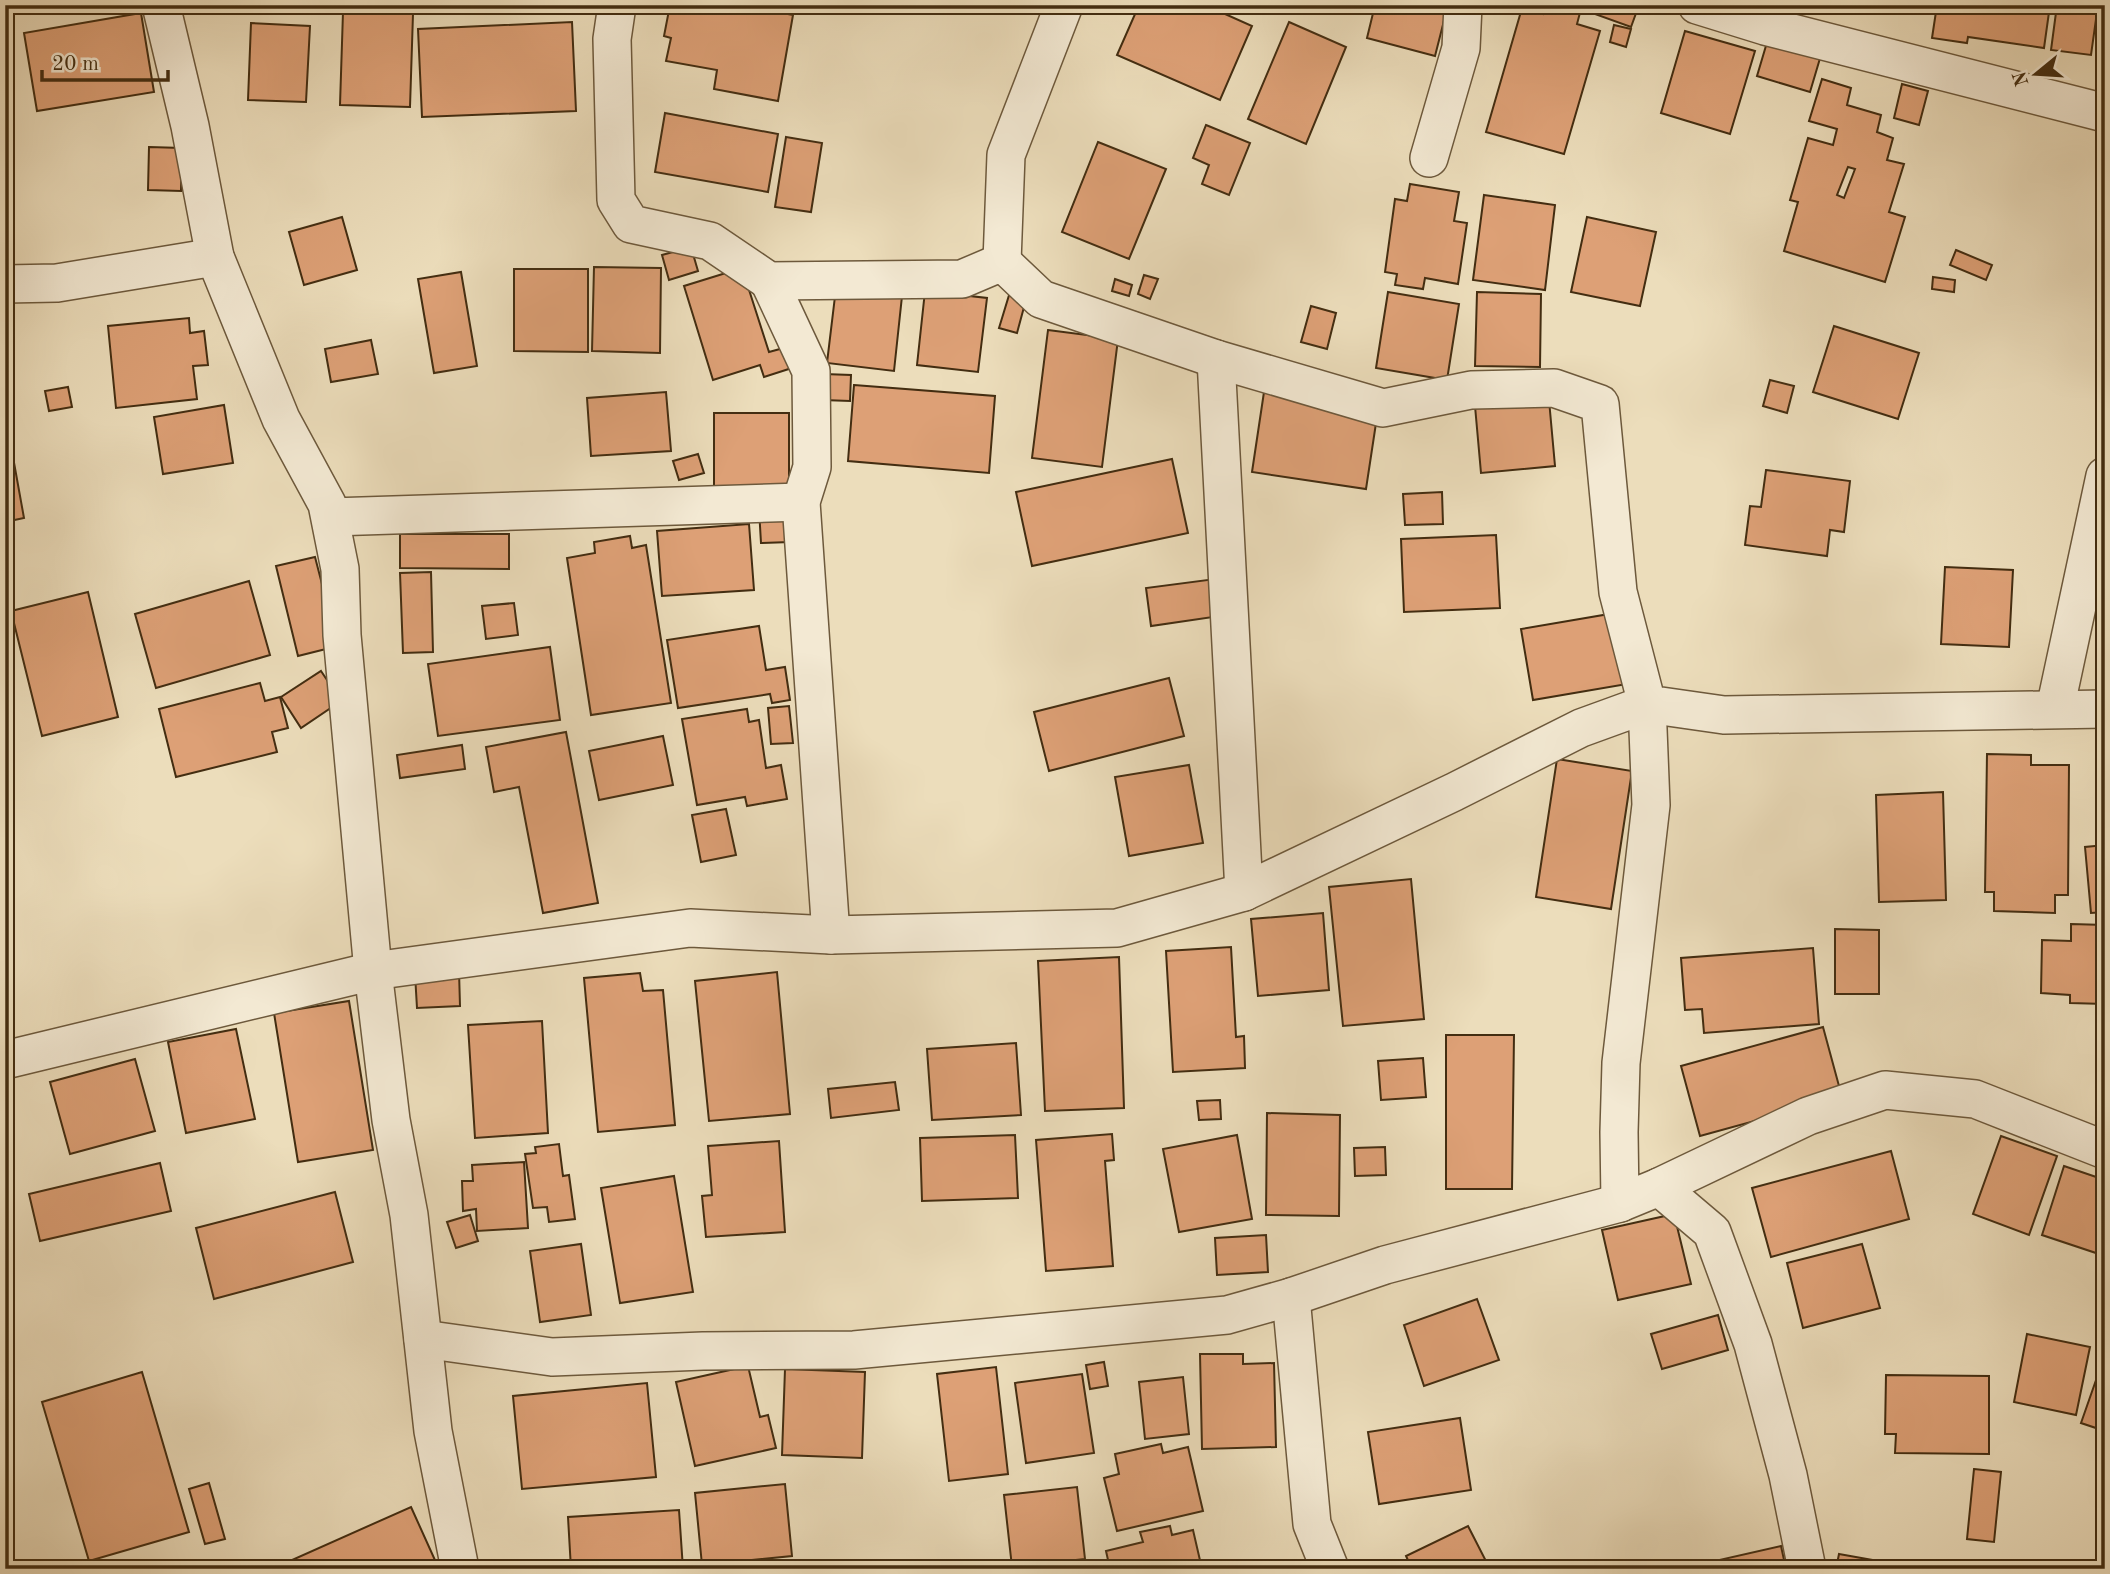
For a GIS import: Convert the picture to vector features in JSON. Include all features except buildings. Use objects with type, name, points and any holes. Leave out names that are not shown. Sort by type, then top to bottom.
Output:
[{"type":"street","points":[[161,5],[190,126],[215,257],[281,419],[327,504],[331,517],[340,569],[342,635],[373,971],[391,1120],[409,1215],[433,1431],[460,1569]]},
{"type":"street","points":[[617,5],[612,39],[615,200],[631,224],[710,241],[769,281],[811,371],[812,467],[801,502],[831,935]]},
{"type":"street","points":[[1064,5],[1006,155],[1002,262],[1041,299],[1216,359],[1383,408],[1471,390],[1554,388],[1600,404],[1618,592],[1647,704],[1651,805],[1621,1063],[1620,1203]]},
{"type":"street","points":[[1429,158],[1461,48],[1463,5]]},
{"type":"street","points":[[1696,5],[1765,26],[2105,113]]},
{"type":"street","points":[[5,284],[57,283],[215,257]]},
{"type":"street","points":[[769,281],[962,279],[1002,262]]},
{"type":"street","points":[[1216,359],[1244,892]]},
{"type":"street","points":[[2055,709],[2105,476]]},
{"type":"street","points":[[331,517],[801,502]]},
{"type":"street","points":[[5,1060],[373,971],[690,928],[831,935],[1117,928],[1244,892],[1581,728],[1647,704],[1724,715],[2105,709]]},
{"type":"street","points":[[423,1339],[552,1357],[854,1350],[1227,1315],[1291,1297],[1385,1265],[1620,1203],[1808,1116],[1885,1090],[1975,1099],[2105,1150]]},
{"type":"street","points":[[1659,1187],[1712,1232],[1753,1344],[1788,1475],[1807,1569]]},
{"type":"street","points":[[1291,1297],[1312,1524],[1331,1569]]}]
